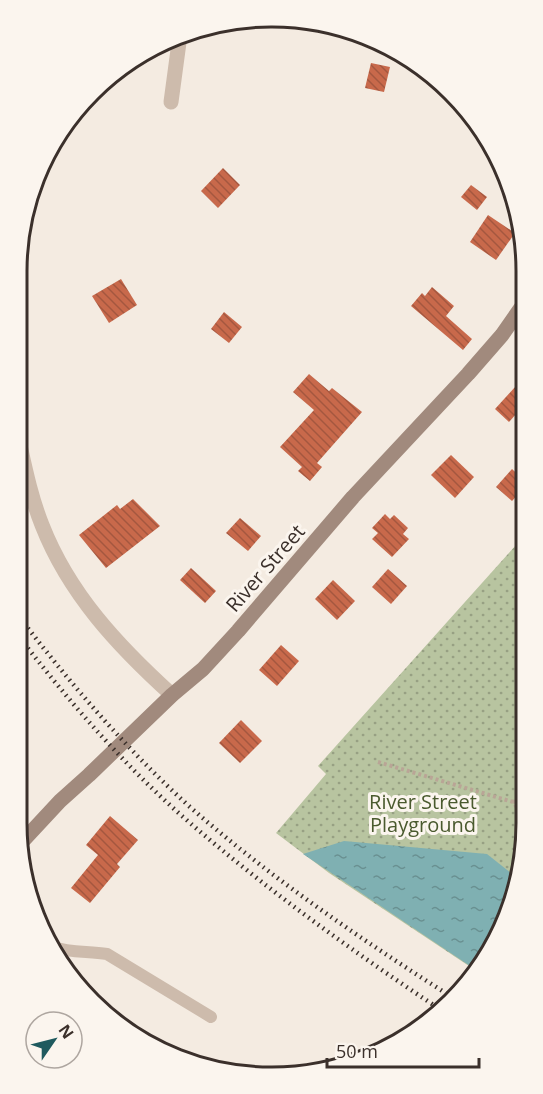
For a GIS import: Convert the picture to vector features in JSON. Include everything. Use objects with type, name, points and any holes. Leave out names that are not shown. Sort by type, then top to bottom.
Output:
[{"type":"main road","name":"River Street","points":[[28,835],[45,816],[202,669],[238,631],[353,497],[468,374],[516,315]]},
{"type":"street","points":[[171,102],[179,46]]},
{"type":"street","points":[[27,476],[41,524],[82,600],[111,635],[172,695]]},
{"type":"lane","points":[[64,951],[107,954],[211,1017]]},
{"type":"path","points":[[378,762],[516,801]]},
{"type":"path","points":[[513,802],[516,806]]},
{"type":"green space","name":"River Street Playground","points":[[516,545],[514,854],[508,886],[491,931],[469,966],[329,873],[276,833],[326,774],[318,766]]},
{"type":"water","points":[[344,841],[487,854],[511,873],[503,901],[491,931],[469,965],[303,854]]},
{"type":"building","points":[[371,63],[390,67],[384,92],[365,88]]},
{"type":"building","points":[[223,168],[240,185],[218,208],[201,191]]},
{"type":"building","points":[[471,185],[487,197],[477,210],[461,197]]},
{"type":"building","points":[[488,215],[512,231],[513,236],[496,260],[470,242]]},
{"type":"building","points":[[121,279],[137,305],[109,323],[92,296]]},
{"type":"building","points":[[432,287],[454,306],[446,316],[472,339],[463,350],[411,306],[422,293],[425,296]]},
{"type":"building","points":[[224,312],[242,327],[229,343],[211,329]]},
{"type":"building","points":[[309,374],[329,391],[332,388],[362,412],[317,463],[322,467],[310,481],[298,471],[302,467],[280,447],[314,410],[293,392]]},
{"type":"building","points":[[516,386],[516,414],[509,422],[495,409]]},
{"type":"building","points":[[451,455],[474,477],[455,498],[431,475]]},
{"type":"building","points":[[512,469],[516,473],[516,497],[512,501],[496,487]]},
{"type":"building","points":[[133,499],[160,526],[106,568],[79,535],[117,505],[120,509]]},
{"type":"building","points":[[385,514],[390,519],[394,515],[408,528],[403,534],[409,539],[392,557],[372,539],[378,533],[372,528]]},
{"type":"building","points":[[240,518],[261,536],[248,551],[226,533]]},
{"type":"building","points":[[191,568],[216,591],[205,603],[180,580]]},
{"type":"building","points":[[388,569],[407,586],[391,604],[372,587]]},
{"type":"building","points":[[333,580],[355,601],[337,620],[315,599]]},
{"type":"building","points":[[281,645],[299,661],[277,686],[259,670]]},
{"type":"building","points":[[241,720],[262,741],[240,763],[219,743]]},
{"type":"building","points":[[110,816],[138,840],[117,864],[120,867],[90,903],[71,888],[98,855],[86,845]]},
{"type":"railway","points":[[27,627],[99,714],[143,762],[190,807],[221,834],[318,908],[446,993]]},
{"type":"railway","points":[[27,647],[95,729],[137,774],[182,816],[308,918],[434,1005]]}]
